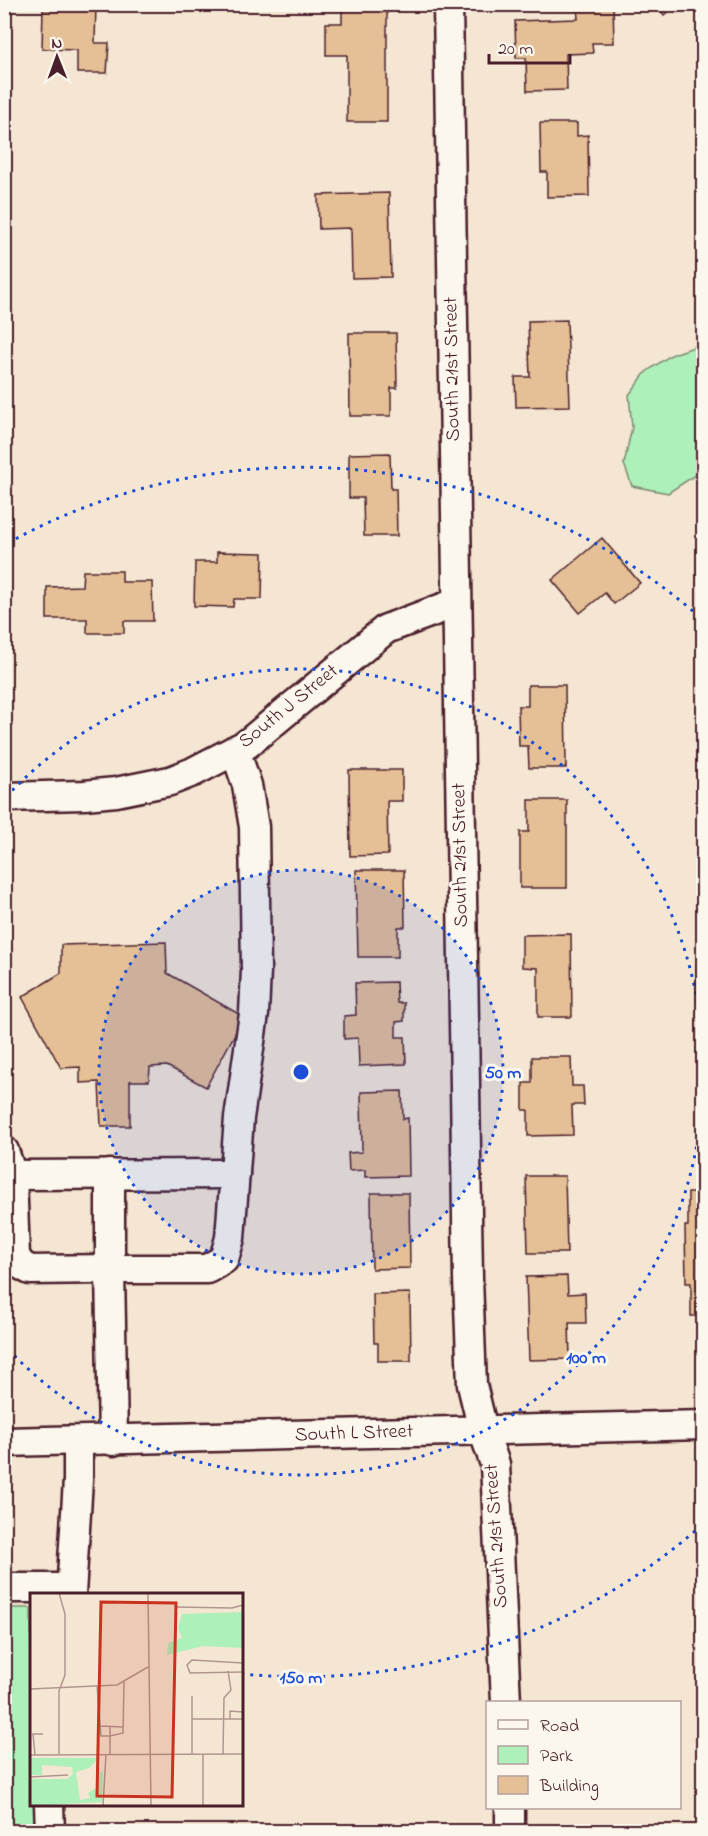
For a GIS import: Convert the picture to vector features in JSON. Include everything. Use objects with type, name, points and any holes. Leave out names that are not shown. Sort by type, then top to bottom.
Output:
[{"type":"street","name":"South 21st Street","points":[[448,4],[468,1278],[472,1386],[483,1430],[495,1464],[506,1701]]},
{"type":"street","name":"South J Street","points":[[4,796],[84,795],[116,792],[170,781],[216,761],[247,744],[386,629],[456,603]]},
{"type":"street","points":[[235,1174],[110,1174],[8,1163],[15,1256],[21,1265],[30,1270],[207,1269],[224,1259],[230,1238],[235,1174],[239,1118],[254,1014],[256,950],[254,827],[248,786],[236,750]]},
{"type":"street","points":[[110,1174],[113,1441]]},
{"type":"street","name":"South L Street","points":[[4,1442],[704,1425]]},
{"type":"street","points":[[4,1588],[71,1591],[78,1480],[78,1441]]},
{"type":"street","points":[[50,1806],[50,1832]]},
{"type":"street","points":[[510,1809],[510,1832]]},
{"type":"green space","points":[[699,345],[704,347],[703,470],[668,493],[632,486],[624,464],[632,427],[629,395],[646,372],[671,355]]},
{"type":"green space","points":[[5,1608],[30,1608],[30,1806],[48,1806],[47,1831],[5,1831],[4,1743],[9,1742],[8,1614],[5,1613]]},
{"type":"building","points":[[70,4],[96,4],[95,43],[109,43],[107,73],[77,73],[77,50],[42,49],[43,9],[70,10]]},
{"type":"building","points":[[342,4],[387,4],[387,122],[347,122],[347,55],[326,55],[326,23],[342,23]]},
{"type":"building","points":[[577,4],[613,4],[614,43],[592,43],[593,53],[566,54],[567,90],[527,91],[526,58],[516,58],[515,21],[578,19]]},
{"type":"building","points":[[656,4],[678,4],[664,15]]},
{"type":"building","points":[[540,123],[577,123],[577,136],[588,135],[589,196],[547,197],[547,172],[541,172]]},
{"type":"building","points":[[389,193],[391,277],[352,278],[351,228],[319,229],[318,195]]},
{"type":"building","points":[[567,320],[570,406],[516,407],[515,377],[530,377],[528,321]]},
{"type":"building","points":[[349,333],[396,333],[397,388],[391,388],[391,416],[350,416]]},
{"type":"building","points":[[390,453],[391,489],[396,489],[397,536],[364,536],[363,498],[349,498],[349,454]]},
{"type":"building","points":[[602,538],[640,583],[614,604],[605,593],[580,613],[552,580]]},
{"type":"building","points":[[217,552],[263,553],[262,599],[234,599],[233,607],[194,606],[195,562],[217,562]]},
{"type":"building","points":[[83,571],[122,571],[122,582],[152,582],[153,621],[124,621],[124,633],[87,633],[87,619],[47,619],[47,587],[82,586]]},
{"type":"building","points":[[528,685],[565,685],[566,768],[529,768],[528,746],[519,746],[518,706],[528,706]]},
{"type":"building","points":[[349,770],[402,770],[402,801],[387,801],[388,855],[350,856]]},
{"type":"building","points":[[529,800],[567,800],[567,888],[520,888],[520,832],[529,832]]},
{"type":"building","points":[[356,870],[404,870],[405,927],[398,927],[398,957],[358,957]]},
{"type":"building","points":[[571,934],[572,1017],[538,1017],[538,968],[522,967],[522,935]]},
{"type":"building","points":[[166,942],[167,973],[244,1017],[206,1087],[167,1066],[150,1067],[149,1081],[130,1081],[130,1126],[101,1126],[99,1082],[80,1083],[80,1067],[61,1068],[22,997],[61,973],[61,945]]},
{"type":"building","points":[[697,965],[704,965],[704,1001],[698,1001]]},
{"type":"building","points":[[396,982],[397,1003],[404,1003],[404,1021],[396,1022],[396,1037],[405,1037],[406,1064],[359,1066],[358,1038],[344,1039],[344,1016],[356,1015],[355,983]]},
{"type":"building","points":[[532,1057],[571,1057],[572,1086],[583,1086],[584,1105],[572,1105],[573,1135],[528,1136],[528,1110],[523,1110],[523,1083],[532,1083]]},
{"type":"building","points":[[402,1091],[403,1119],[408,1118],[409,1176],[365,1177],[365,1170],[349,1171],[348,1153],[362,1152],[361,1092]]},
{"type":"building","points":[[526,1176],[565,1176],[567,1253],[528,1253]]},
{"type":"building","points":[[371,1193],[409,1193],[410,1268],[372,1269]]},
{"type":"building","points":[[688,1193],[704,1193],[704,1316],[691,1316],[691,1283],[686,1283],[685,1226],[688,1226]]},
{"type":"building","points":[[567,1276],[568,1294],[585,1293],[586,1323],[569,1323],[570,1359],[529,1360],[526,1277]]},
{"type":"building","points":[[410,1293],[411,1361],[378,1361],[378,1343],[374,1343],[373,1294]]}]
